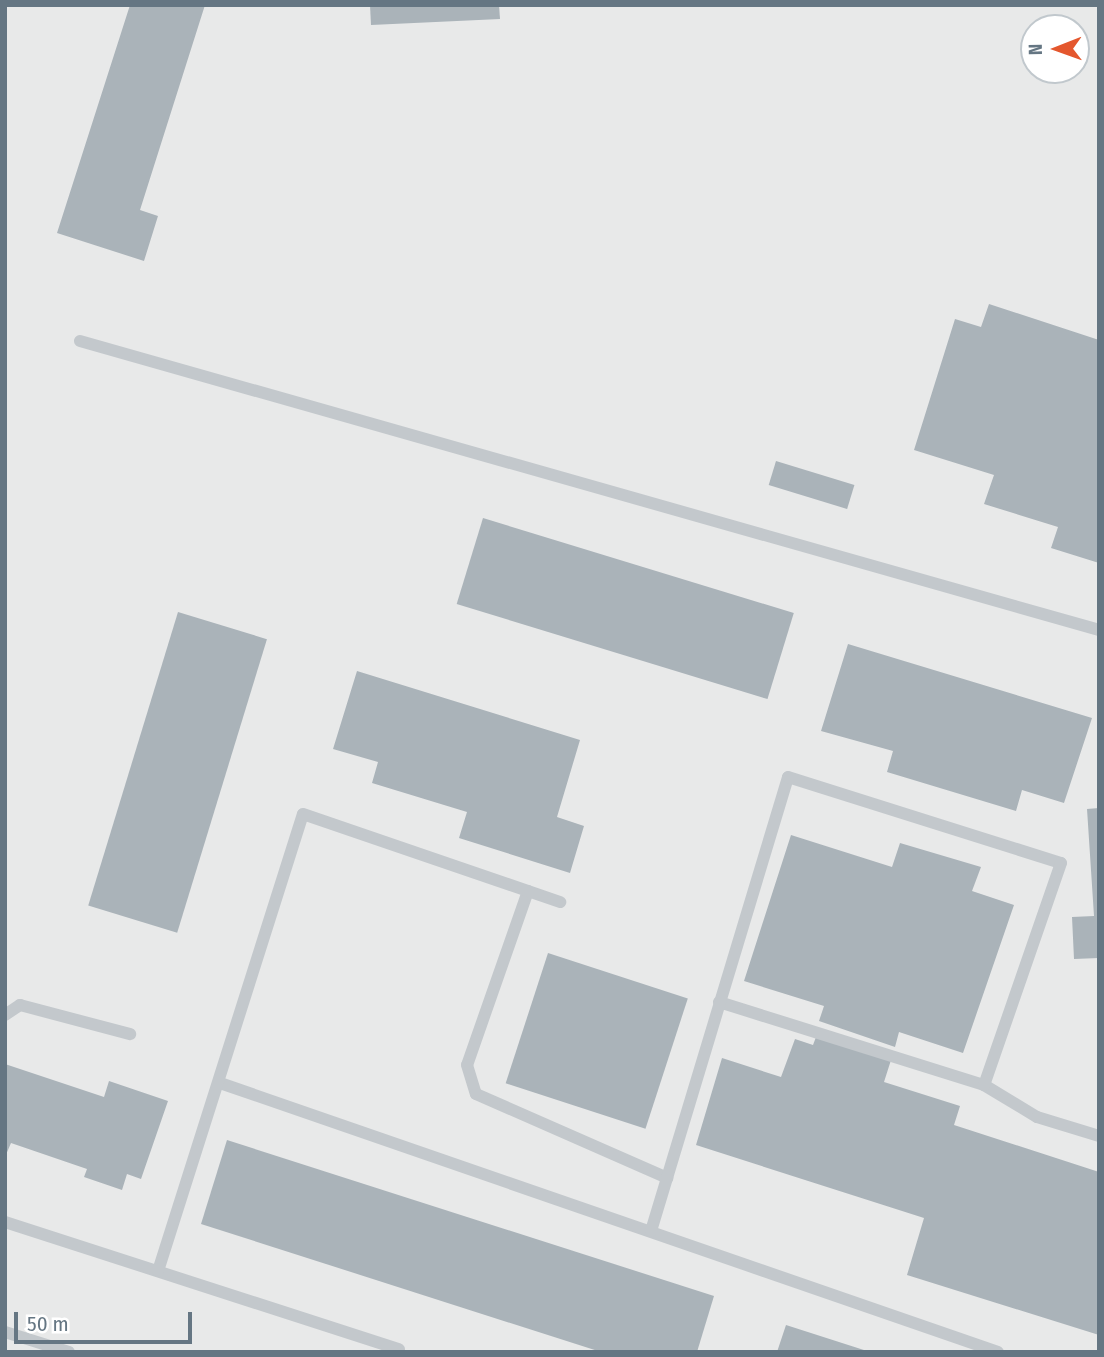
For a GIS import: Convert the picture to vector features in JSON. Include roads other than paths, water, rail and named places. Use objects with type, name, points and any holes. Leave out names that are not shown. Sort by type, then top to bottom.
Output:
[{"type":"lane","points":[[80,341],[1099,630]]},
{"type":"lane","points":[[651,1231],[788,777],[1061,863],[984,1084]]},
{"type":"lane","points":[[158,1271],[220,1083],[303,814],[560,902]]},
{"type":"lane","points":[[527,891],[467,1065],[476,1094],[667,1178]]},
{"type":"lane","points":[[719,1002],[984,1084],[1037,1118],[1099,1136]]},
{"type":"lane","points":[[5,1016],[20,1005],[130,1034]]},
{"type":"lane","points":[[220,1083],[998,1352]]},
{"type":"lane","points":[[5,1222],[398,1349]]},
{"type":"lane","points":[[5,1332],[69,1352]]}]
